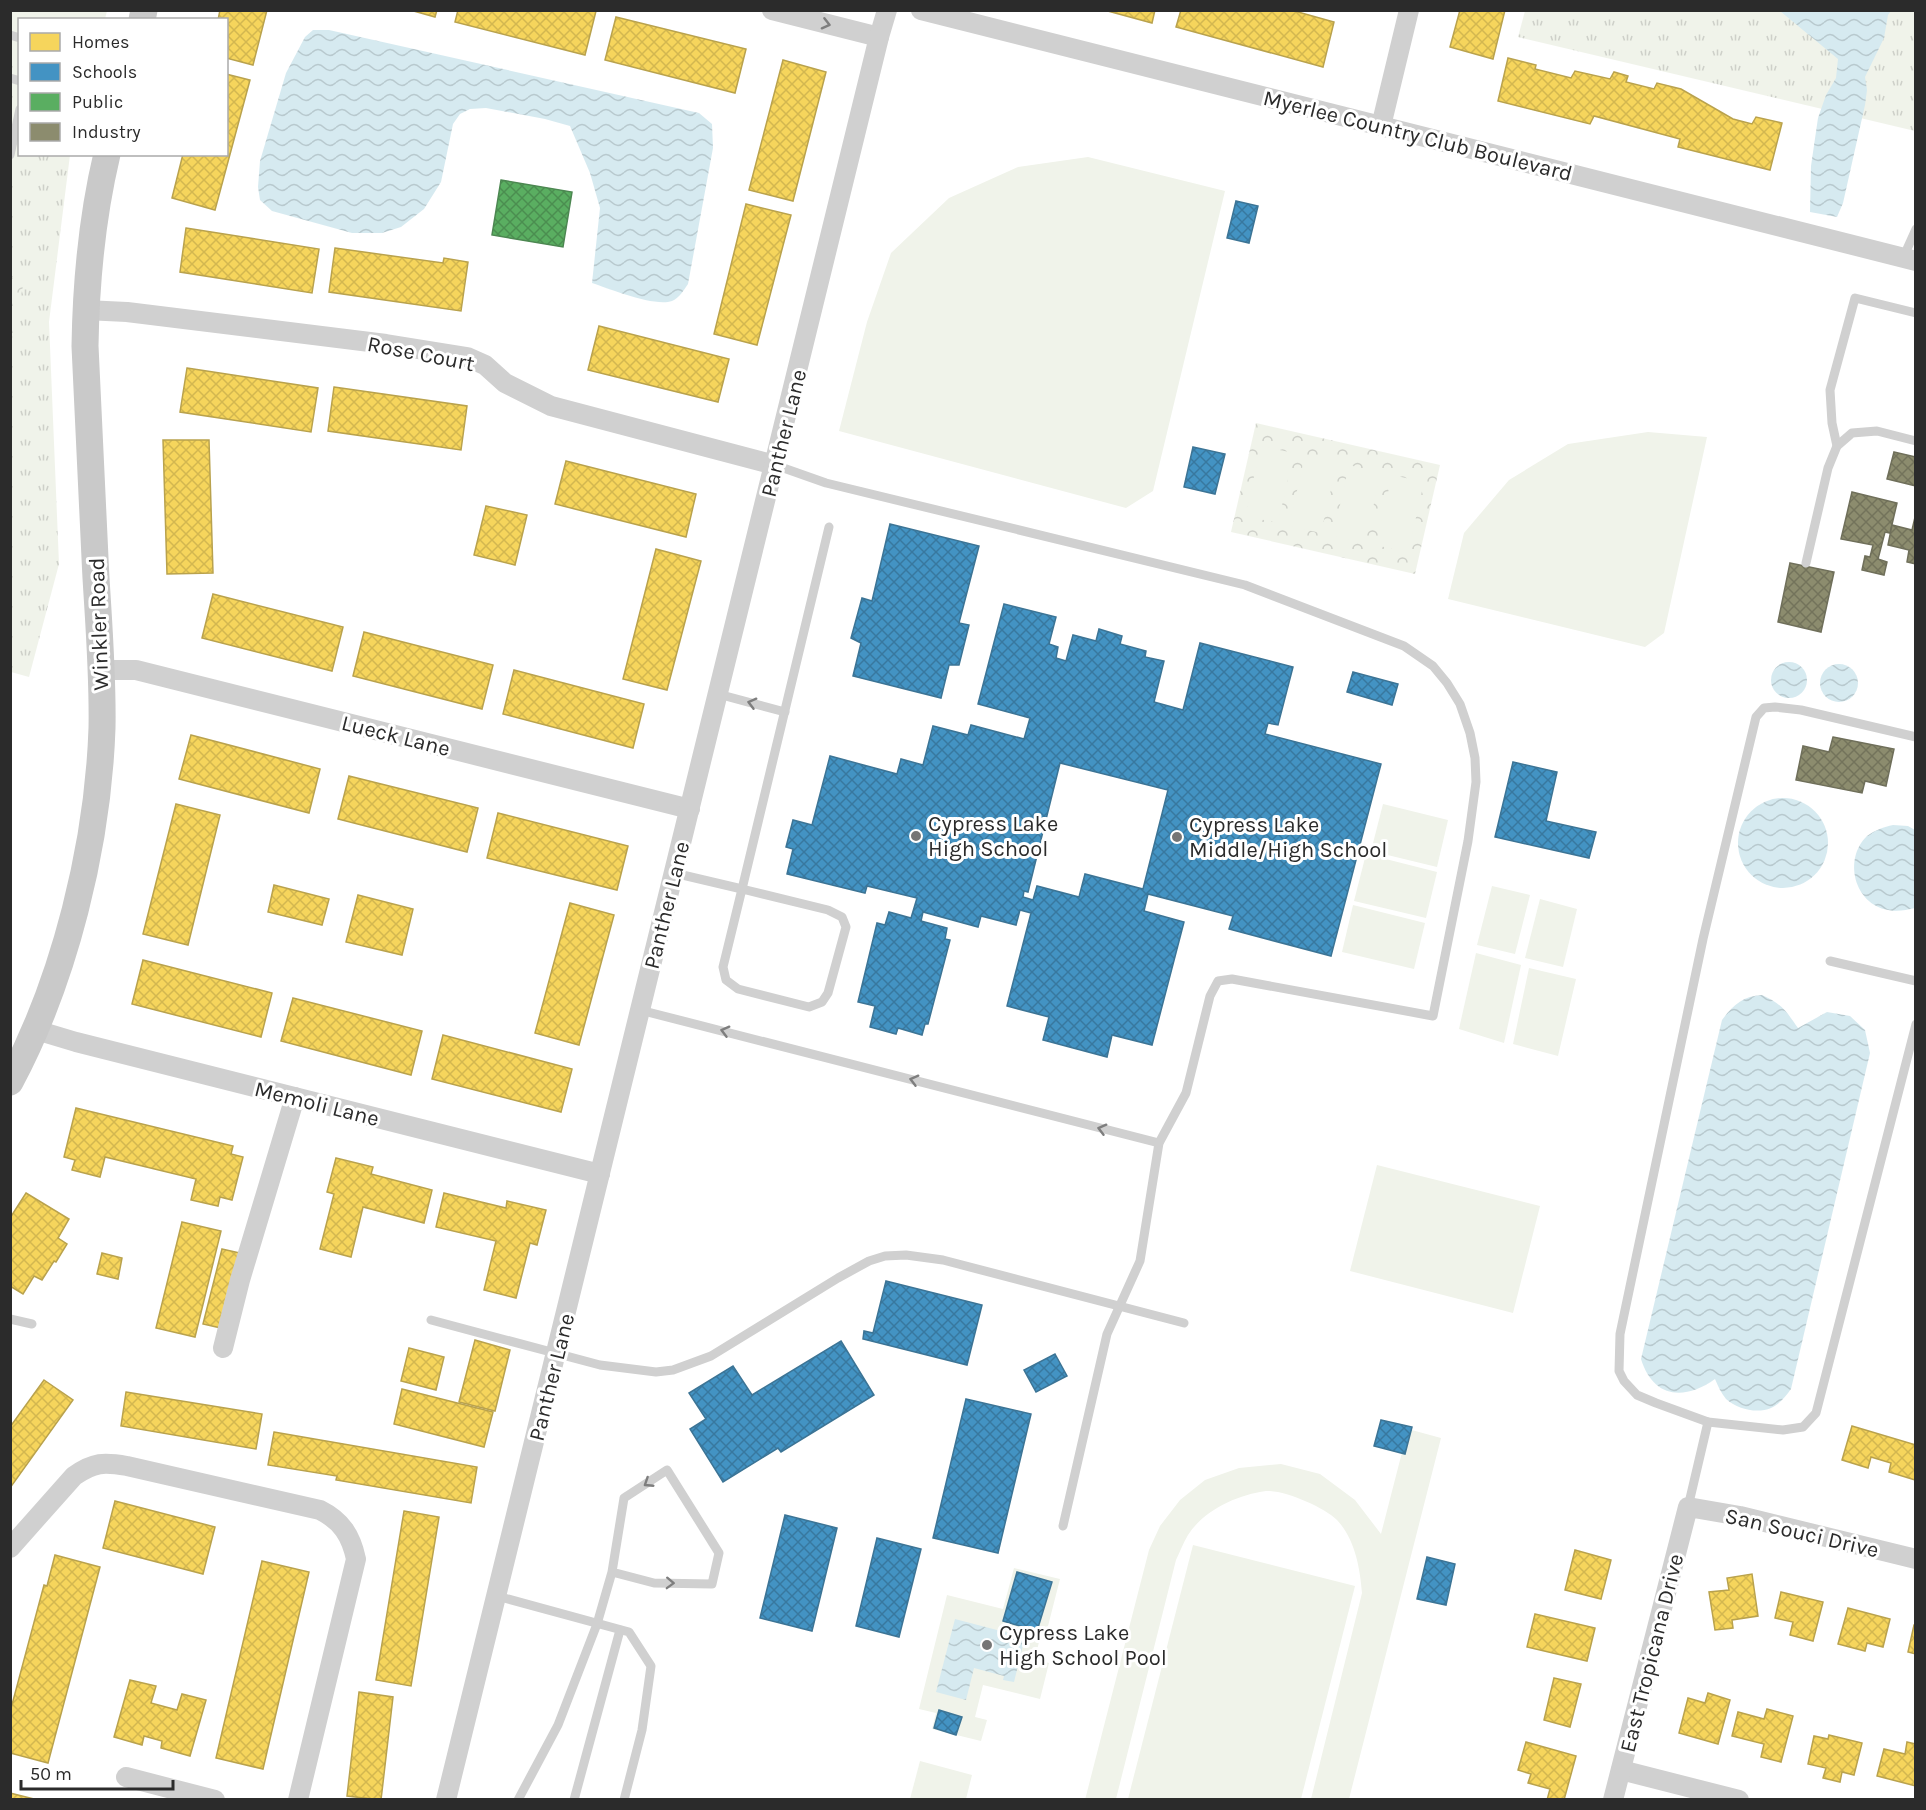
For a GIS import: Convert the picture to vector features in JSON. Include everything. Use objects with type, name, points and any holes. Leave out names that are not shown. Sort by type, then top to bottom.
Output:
[{"type":"street","points":[[772,10],[879,38]]},
{"type":"street","name":"Panther Lane","points":[[446,1800],[879,38],[888,10]]},
{"type":"street","name":"Myerlee Country Club Boulevard","points":[[921,10],[1909,260]]},
{"type":"street","points":[[1381,126],[1409,10]]},
{"type":"street","name":"Winkler Road","points":[[10,1082],[36,1030],[56,976],[88,850],[98,786],[102,728],[101,670],[85,346],[91,248],[107,156]]},
{"type":"street","name":"Rose Court","points":[[86,310],[127,312],[386,344],[467,357],[485,365],[505,383],[551,406],[775,465]]},
{"type":"street","name":"Lueck Lane","points":[[101,670],[136,670],[690,809]]},
{"type":"street","name":"Memoli Lane","points":[[36,1030],[600,1174]]},
{"type":"street","points":[[223,1348],[240,1280],[295,1097]]},
{"type":"street","points":[[10,1548],[74,1476],[87,1467],[100,1463],[320,1510],[337,1520],[351,1541],[356,1559],[298,1800]]},
{"type":"street","name":"San Souci Drive","points":[[1688,1508],[1740,1516],[1916,1559]]},
{"type":"street","name":"East Tropicana Drive","points":[[1613,1800],[1688,1508]]},
{"type":"street","points":[[1621,1770],[1739,1800]]},
{"type":"street","points":[[126,1777],[215,1800]]},
{"type":"lane","points":[[10,155],[18,118]]},
{"type":"lane","points":[[1909,260],[1916,229]]},
{"type":"lane","points":[[1838,446],[1832,423],[1830,390],[1855,298],[1916,313]]},
{"type":"lane","points":[[1806,563],[1828,468],[1838,446],[1852,433],[1860,432],[1877,431],[1916,441]]},
{"type":"lane","points":[[775,465],[826,483],[1245,585],[1404,646],[1433,666],[1448,683],[1460,704],[1470,733],[1475,758],[1476,782],[1468,841],[1433,1016],[1232,979],[1218,981],[1210,996],[1186,1093],[1159,1143],[1140,1261],[1107,1334],[1063,1526]]},
{"type":"lane","points":[[674,873],[742,889],[828,910],[842,917],[846,927],[828,993],[822,1002],[809,1007],[738,989],[726,980],[723,967],[742,889],[830,527]]},
{"type":"lane","points":[[718,694],[785,712]]},
{"type":"lane","points":[[1916,737],[1775,706],[1764,708],[1756,717],[1703,939],[1620,1334],[1619,1371],[1624,1381],[1637,1395],[1708,1422],[1783,1430],[1803,1426],[1816,1413],[1916,1024]]},
{"type":"lane","points":[[1830,961],[1916,981]]},
{"type":"lane","points":[[640,1010],[1159,1143]]},
{"type":"lane","points":[[431,1320],[600,1365],[641,1370],[673,1370],[691,1365],[718,1352],[853,1269],[885,1256],[906,1255],[943,1260],[1184,1323]]},
{"type":"lane","points":[[10,1319],[32,1324]]},
{"type":"lane","points":[[1688,1508],[1708,1422]]},
{"type":"lane","points":[[518,1800],[558,1725],[597,1624],[612,1572],[624,1498],[667,1470],[719,1553],[712,1584],[654,1583],[612,1572]]},
{"type":"lane","points":[[496,1596],[629,1632],[651,1665],[642,1730],[624,1800]]},
{"type":"lane","points":[[574,1800],[620,1630]]},
{"type":"green space","points":[[11,11],[107,11],[105,18],[18,18],[18,156],[70,156],[49,322],[59,564],[29,677],[11,672]]},
{"type":"green space","points":[[1525,11],[1915,11],[1915,131],[1518,37]]},
{"type":"green space","points":[[1088,157],[1225,191],[1153,491],[1126,508],[839,431],[867,322],[891,253],[949,198],[1018,167]]},
{"type":"green space","points":[[10,278],[24,281],[11,344]]},
{"type":"green space","points":[[1256,423],[1440,465],[1415,574],[1231,532]]},
{"type":"green space","points":[[1648,432],[1707,437],[1664,633],[1645,647],[1448,599],[1464,533],[1509,480],[1568,444]]},
{"type":"green space","points":[[1261,446],[1294,453],[1278,523],[1245,516]]},
{"type":"green space","points":[[1305,455],[1337,463],[1321,533],[1289,526]]},
{"type":"green space","points":[[1349,465],[1381,473],[1365,543],[1333,536]]},
{"type":"green space","points":[[1392,475],[1424,482],[1408,553],[1376,545]]},
{"type":"green space","points":[[1383,804],[1448,820],[1437,867],[1371,851]]},
{"type":"green space","points":[[1366,854],[1437,872],[1426,918],[1354,901]]},
{"type":"green space","points":[[1492,886],[1530,895],[1515,954],[1477,945]]},
{"type":"green space","points":[[1540,899],[1577,909],[1563,967],[1525,958]]},
{"type":"green space","points":[[1353,905],[1425,923],[1414,969],[1342,952]]},
{"type":"green space","points":[[1476,953],[1521,965],[1504,1043],[1459,1029]]},
{"type":"green space","points":[[1529,968],[1576,979],[1558,1056],[1513,1044]]},
{"type":"green space","points":[[1377,1165],[1540,1206],[1513,1313],[1350,1271]]},
{"type":"green space","points":[[1408,1429],[1441,1438],[1349,1799],[1311,1799],[1362,1593],[1356,1554],[1343,1528],[1331,1515],[1293,1496],[1266,1491],[1244,1496],[1222,1505],[1203,1518],[1186,1538],[1176,1560],[1116,1799],[1085,1800],[1149,1550],[1160,1526],[1180,1500],[1205,1480],[1239,1468],[1281,1464],[1320,1474],[1355,1500],[1381,1534]]},
{"type":"green space","points":[[1193,1545],[1355,1586],[1301,1799],[1128,1799]]},
{"type":"green space","name":"Cypress Lake High School Pool","points":[[1014,1568],[1060,1579],[1047,1630],[1042,1629],[1035,1659],[1049,1663],[1040,1699],[983,1685],[975,1717],[987,1720],[981,1741],[932,1729],[936,1713],[919,1709],[947,1595],[1003,1609]]},
{"type":"green space","points":[[920,1761],[972,1775],[966,1799],[910,1799]]},
{"type":"water","points":[[1780,11],[1891,11],[1888,15],[1884,38],[1865,77],[1867,90],[1865,105],[1843,203],[1837,217],[1810,212],[1811,166],[1818,118],[1826,95],[1836,78],[1838,59]]},
{"type":"water","points":[[313,30],[329,30],[699,113],[712,124],[713,148],[688,284],[685,289],[675,300],[654,302],[592,283],[600,208],[590,173],[570,126],[545,119],[486,108],[470,109],[460,114],[453,124],[441,182],[424,209],[401,227],[382,233],[352,233],[272,211],[260,200],[258,187],[260,161],[286,73],[305,37]]},
{"type":"water","points":[[1789,662],[1802,667],[1807,680],[1802,693],[1789,698],[1776,693],[1771,680],[1776,667]]},
{"type":"water","points":[[1839,664],[1852,670],[1858,683],[1852,696],[1839,702],[1826,696],[1820,683],[1826,670]]},
{"type":"water","points":[[1783,798],[1800,802],[1815,811],[1824,826],[1828,843],[1824,860],[1815,875],[1800,884],[1783,888],[1766,884],[1751,875],[1742,860],[1738,843],[1742,826],[1751,811],[1766,802]]},
{"type":"water","points":[[1893,825],[1908,826],[1915,830],[1915,908],[1902,911],[1876,906],[1867,899],[1860,890],[1854,868],[1855,856],[1867,836]]},
{"type":"water","points":[[1762,995],[1783,1008],[1798,1028],[1827,1012],[1850,1016],[1865,1030],[1870,1053],[1791,1389],[1777,1404],[1760,1411],[1747,1410],[1731,1403],[1726,1399],[1715,1379],[1692,1391],[1671,1392],[1653,1382],[1641,1359],[1722,1020],[1739,1002],[1749,997]]},
{"type":"water","points":[[955,1619],[1016,1635],[1017,1631],[1026,1633],[1014,1682],[1003,1680],[1004,1676],[974,1668],[966,1700],[936,1692]]},
{"type":"building: Homes","points":[[220,10],[267,10],[253,65],[228,59],[228,18],[218,18]]},
{"type":"building: Homes","points":[[410,10],[437,10],[435,17]]},
{"type":"building: Homes","points":[[458,10],[596,11],[585,55],[455,22]]},
{"type":"building: Homes","points":[[1104,10],[1155,10],[1152,23]]},
{"type":"building: Homes","points":[[1181,10],[1291,10],[1334,22],[1323,67],[1176,27]]},
{"type":"building: Homes","points":[[1460,10],[1505,10],[1493,59],[1450,47]]},
{"type":"building: Homes","points":[[616,17],[746,49],[735,93],[605,60]]},
{"type":"building: Homes","points":[[1508,58],[1536,65],[1535,69],[1571,78],[1575,71],[1610,79],[1614,72],[1628,76],[1626,82],[1654,89],[1657,83],[1681,89],[1733,119],[1752,124],[1756,117],[1782,123],[1770,170],[1678,147],[1680,139],[1594,116],[1590,124],[1498,101]]},
{"type":"building: Homes","points":[[783,60],[826,72],[793,201],[749,190]]},
{"type":"building: Homes","points":[[228,74],[250,80],[215,210],[172,198],[182,156],[228,156]]},
{"type":"building: Homes","points":[[746,204],[791,215],[757,345],[714,334]]},
{"type":"building: Homes","points":[[186,228],[319,249],[312,293],[180,272]]},
{"type":"building: Homes","points":[[335,248],[443,263],[444,258],[468,262],[461,311],[329,292]]},
{"type":"building: Homes","points":[[599,326],[729,359],[718,402],[588,370]]},
{"type":"building: Homes","points":[[187,368],[318,388],[311,432],[180,412]]},
{"type":"building: Homes","points":[[334,387],[467,406],[461,450],[328,431]]},
{"type":"building: Homes","points":[[163,440],[209,440],[213,573],[167,574]]},
{"type":"building: Homes","points":[[566,461],[696,494],[686,537],[555,504]]},
{"type":"building: Homes","points":[[486,506],[527,515],[515,565],[474,555]]},
{"type":"building: Homes","points":[[656,549],[701,561],[667,690],[623,679]]},
{"type":"building: Homes","points":[[213,594],[343,627],[332,671],[202,638]]},
{"type":"building: Homes","points":[[364,632],[493,665],[482,709],[353,676]]},
{"type":"building: Homes","points":[[514,670],[644,704],[633,748],[503,714]]},
{"type":"building: Homes","points":[[191,735],[320,769],[309,813],[179,779]]},
{"type":"building: Homes","points":[[349,776],[478,808],[467,852],[338,819]]},
{"type":"building: Homes","points":[[176,804],[220,815],[188,945],[143,934]]},
{"type":"building: Homes","points":[[498,813],[628,846],[617,890],[487,858]]},
{"type":"building: Homes","points":[[274,885],[329,899],[322,925],[268,912]]},
{"type":"building: Homes","points":[[358,895],[413,909],[402,955],[346,942]]},
{"type":"building: Homes","points":[[570,903],[614,915],[579,1045],[535,1033]]},
{"type":"building: Homes","points":[[143,960],[272,993],[261,1037],[132,1004]]},
{"type":"building: Homes","points":[[293,998],[422,1031],[411,1075],[281,1041]]},
{"type":"building: Homes","points":[[443,1035],[572,1069],[561,1112],[432,1079]]},
{"type":"building: Homes","points":[[76,1108],[233,1146],[231,1154],[243,1157],[232,1200],[220,1197],[218,1206],[191,1200],[196,1179],[105,1157],[100,1177],[72,1170],[75,1160],[64,1157]]},
{"type":"building: Homes","points":[[336,1158],[373,1167],[371,1174],[432,1190],[424,1223],[363,1207],[351,1257],[320,1249],[334,1194],[327,1192]]},
{"type":"building: Homes","points":[[26,1193],[69,1219],[58,1238],[67,1244],[56,1262],[54,1261],[42,1280],[34,1276],[23,1294],[10,1286],[10,1218]]},
{"type":"building: Homes","points":[[444,1193],[506,1208],[507,1201],[546,1210],[537,1245],[530,1243],[516,1298],[484,1290],[496,1241],[436,1227]]},
{"type":"building: Homes","points":[[182,1222],[221,1231],[195,1337],[156,1328]]},
{"type":"building: Homes","points":[[222,1249],[240,1253],[221,1328],[203,1324]]},
{"type":"building: Homes","points":[[102,1253],[122,1258],[118,1279],[97,1274]]},
{"type":"building: Homes","points":[[475,1340],[510,1350],[495,1411],[459,1402]]},
{"type":"building: Homes","points":[[409,1348],[444,1357],[436,1390],[401,1381]]},
{"type":"building: Homes","points":[[44,1380],[73,1400],[10,1488],[10,1427]]},
{"type":"building: Homes","points":[[402,1389],[493,1412],[484,1447],[394,1424]]},
{"type":"building: Homes","points":[[126,1392],[262,1414],[256,1449],[121,1426]]},
{"type":"building: Homes","points":[[1852,1426],[1916,1445],[1915,1480],[1889,1472],[1891,1463],[1871,1457],[1868,1468],[1842,1460]]},
{"type":"building: Homes","points":[[274,1432],[477,1467],[471,1503],[336,1480],[337,1476],[268,1465]]},
{"type":"building: Homes","points":[[115,1501],[215,1527],[203,1574],[103,1548]]},
{"type":"building: Homes","points":[[404,1511],[439,1517],[411,1686],[376,1680]]},
{"type":"building: Homes","points":[[1575,1550],[1611,1560],[1601,1599],[1565,1590]]},
{"type":"building: Homes","points":[[55,1555],[100,1567],[48,1763],[10,1753],[10,1712],[44,1585],[47,1586]]},
{"type":"building: Homes","points":[[262,1561],[309,1572],[263,1769],[216,1758]]},
{"type":"building: Homes","points":[[1752,1574],[1758,1616],[1732,1620],[1733,1628],[1715,1630],[1709,1592],[1729,1590],[1727,1578]]},
{"type":"building: Homes","points":[[1781,1592],[1823,1602],[1813,1641],[1790,1635],[1793,1622],[1775,1618]]},
{"type":"building: Homes","points":[[1848,1608],[1890,1619],[1883,1647],[1867,1643],[1865,1651],[1838,1644]]},
{"type":"building: Homes","points":[[1535,1614],[1595,1628],[1587,1661],[1527,1647]]},
{"type":"building: Homes","points":[[1914,1625],[1916,1625],[1916,1654],[1908,1652]]},
{"type":"building: Homes","points":[[1554,1678],[1581,1684],[1570,1727],[1544,1720]]},
{"type":"building: Homes","points":[[130,1680],[156,1686],[151,1703],[177,1710],[182,1694],[206,1700],[190,1756],[161,1748],[162,1741],[144,1736],[142,1745],[114,1737]]},
{"type":"building: Homes","points":[[359,1692],[393,1697],[381,1800],[347,1796]]},
{"type":"building: Homes","points":[[1708,1693],[1730,1700],[1718,1744],[1679,1733],[1688,1698],[1705,1703]]},
{"type":"building: Homes","points":[[1767,1709],[1793,1716],[1781,1762],[1761,1757],[1764,1744],[1732,1736],[1738,1712],[1764,1719]]},
{"type":"building: Homes","points":[[1829,1735],[1862,1743],[1854,1775],[1842,1772],[1840,1782],[1823,1778],[1826,1768],[1808,1764],[1814,1736],[1828,1739]]},
{"type":"building: Homes","points":[[1526,1742],[1576,1756],[1564,1800],[1547,1800],[1550,1789],[1528,1783],[1531,1774],[1518,1770]]},
{"type":"building: Homes","points":[[1907,1742],[1916,1744],[1916,1786],[1877,1776],[1884,1749],[1905,1754]]},
{"type":"building: Homes","points":[[10,1793],[38,1800],[10,1800]]},
{"type":"building: Schools","points":[[1236,201],[1258,206],[1249,243],[1227,238]]},
{"type":"building: Schools","points":[[1193,447],[1225,454],[1215,494],[1184,487]]},
{"type":"building: Schools","points":[[890,524],[979,546],[959,623],[969,625],[959,665],[949,665],[941,698],[853,676],[861,643],[851,638],[862,598],[872,601]]},
{"type":"building: Schools","name":"Cypress Lake High School","points":[[1004,604],[1056,617],[1049,644],[1058,647],[1056,658],[1066,661],[1073,635],[1096,641],[1099,629],[1122,636],[1120,644],[1146,651],[1145,657],[1164,661],[1154,702],[1183,710],[1200,643],[1293,667],[1278,725],[1268,723],[1265,734],[1381,764],[1331,956],[1229,929],[1233,916],[1148,894],[1144,911],[1184,922],[1152,1045],[1112,1035],[1107,1057],[1043,1040],[1049,1017],[1007,1006],[1031,913],[1020,910],[1016,925],[981,916],[978,927],[923,912],[921,921],[947,928],[945,939],[950,940],[928,1024],[925,1024],[922,1035],[898,1028],[896,1034],[870,1027],[875,1006],[858,1002],[877,923],[885,925],[889,912],[911,918],[917,898],[867,886],[865,893],[787,874],[793,849],[786,847],[793,820],[812,825],[830,756],[897,774],[901,759],[923,765],[933,726],[968,735],[971,725],[1024,739],[1030,718],[978,704]],"holes":[[[1060,763],[1168,790],[1143,889],[1085,874],[1079,897],[1037,886],[1033,900],[1023,897],[1024,891],[1028,892]]]},
{"type":"building: Schools","points":[[1353,672],[1398,684],[1392,705],[1347,692]]},
{"type":"building: Schools","points":[[1513,762],[1557,772],[1546,821],[1596,832],[1589,858],[1495,837]]},
{"type":"building: Schools","points":[[886,1281],[982,1305],[967,1365],[863,1339],[864,1331],[873,1333]]},
{"type":"building: Schools","points":[[841,1341],[874,1395],[781,1452],[778,1448],[723,1482],[690,1429],[706,1419],[689,1393],[733,1366],[752,1395]]},
{"type":"building: Schools","points":[[1055,1354],[1067,1376],[1036,1392],[1024,1370]]},
{"type":"building: Schools","points":[[966,1399],[1031,1414],[998,1553],[933,1538]]},
{"type":"building: Schools","points":[[1381,1420],[1412,1427],[1405,1454],[1374,1446]]},
{"type":"building: Schools","points":[[785,1515],[837,1528],[812,1631],[760,1618]]},
{"type":"building: Schools","points":[[877,1538],[921,1549],[899,1637],[856,1626]]},
{"type":"building: Schools","points":[[1427,1557],[1455,1564],[1446,1605],[1417,1599]]},
{"type":"building: Schools","points":[[1017,1572],[1052,1582],[1037,1631],[1003,1621]]},
{"type":"building: Schools","points":[[939,1710],[962,1717],[956,1735],[934,1728]]},
{"type":"building: Public","points":[[501,180],[572,192],[563,247],[492,235]]},
{"type":"building: Industry","points":[[1894,452],[1916,457],[1916,486],[1887,479]]},
{"type":"building: Industry","points":[[1852,492],[1897,503],[1890,533],[1885,532],[1878,559],[1887,562],[1884,575],[1862,570],[1865,556],[1870,557],[1873,545],[1841,539]]},
{"type":"building: Industry","points":[[1916,513],[1916,564],[1907,562],[1909,550],[1888,545],[1892,525],[1912,530]]},
{"type":"building: Industry","points":[[1790,563],[1834,572],[1821,632],[1778,622]]},
{"type":"building: Industry","points":[[1833,737],[1894,749],[1886,786],[1865,781],[1862,793],[1796,780],[1803,746],[1829,752]]},
{"type":"place","name":"Cypress Lake High School","points":[[916,836]]},
{"type":"place","name":"Cypress Lake Middle/High School","points":[[1177,837]]},
{"type":"place","name":"Cypress Lake High School Pool","points":[[987,1645]]}]
